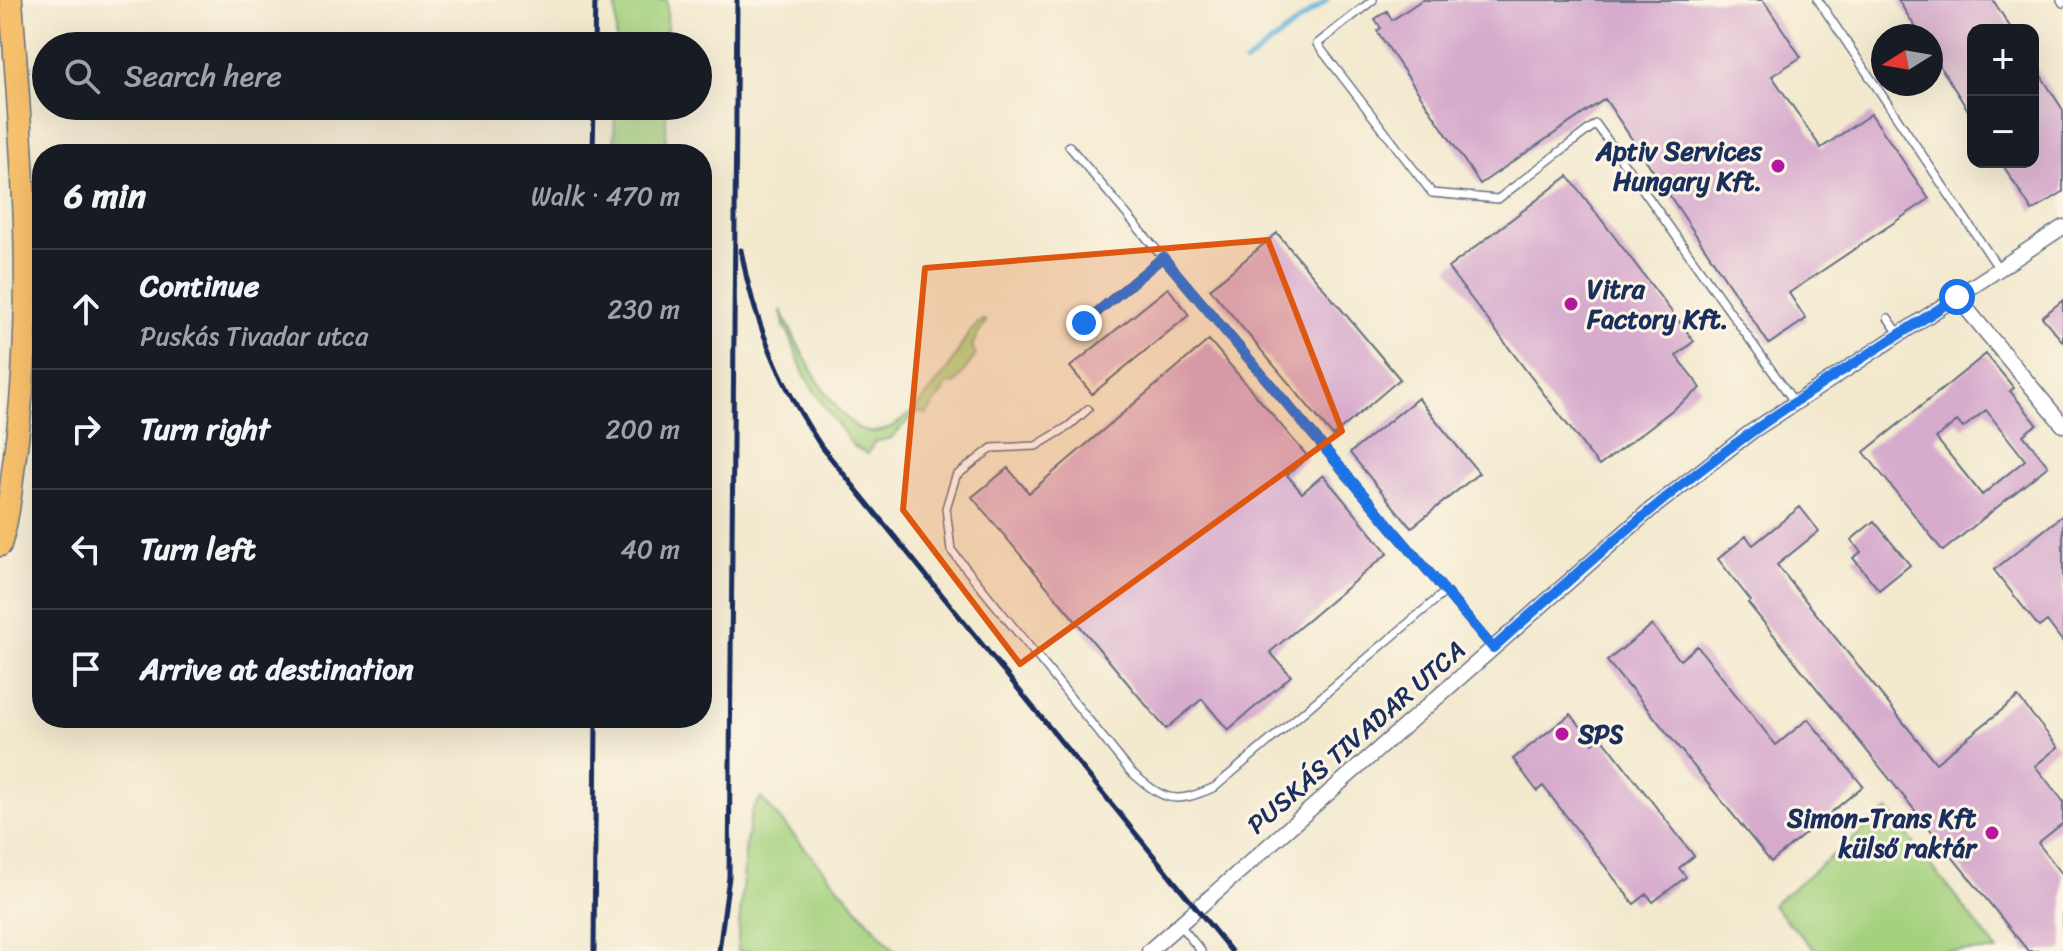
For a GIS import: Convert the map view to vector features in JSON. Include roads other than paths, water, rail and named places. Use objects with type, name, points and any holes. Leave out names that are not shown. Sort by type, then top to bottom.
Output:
[{"type":"main road","points":[[0,545],[11,494],[25,337],[23,169],[11,0]]},
{"type":"street","name":"PUSKÁS TIVADAR UTCA","points":[[1149,951],[1649,511],[1739,441],[2063,227]]},
{"type":"street","points":[[1957,297],[2063,425]]},
{"type":"lane","points":[[1373,0],[1317,44],[1432,193],[1498,199],[1596,124],[1795,403]]},
{"type":"lane","points":[[1818,0],[1999,269]]},
{"type":"lane","points":[[1069,146],[1493,648]]},
{"type":"lane","points":[[1948,214],[1958,207]]},
{"type":"lane","points":[[1964,240],[1975,232]]},
{"type":"lane","points":[[1084,323],[1163,257]]},
{"type":"lane","points":[[1888,318],[1900,335]]},
{"type":"lane","points":[[1088,409],[1069,426],[1036,446],[992,448],[956,476],[946,508],[951,550],[1130,771],[1158,795],[1188,799],[1215,787],[1445,592]]},
{"type":"lane","points":[[1179,924],[1201,951]]},
{"type":"waterway","points":[[1245,63],[1327,0]]},
{"type":"railway","points":[[594,32],[595,0]]},
{"type":"railway","points":[[719,951],[729,877],[737,0]]},
{"type":"railway","points":[[593,144],[594,120]]},
{"type":"railway","points":[[741,250],[753,302],[771,352],[821,446],[1231,951]]},
{"type":"railway","points":[[594,951],[596,728]]},
{"type":"place","name":"Aptiv Services Hungary Kft.","points":[[1778,166]]},
{"type":"place","name":"Vitra Factory Kft.","points":[[1571,304]]},
{"type":"place","name":"SPS","points":[[1562,734]]},
{"type":"place","name":"Simon-Trans Kft külső raktár","points":[[1992,833]]}]
